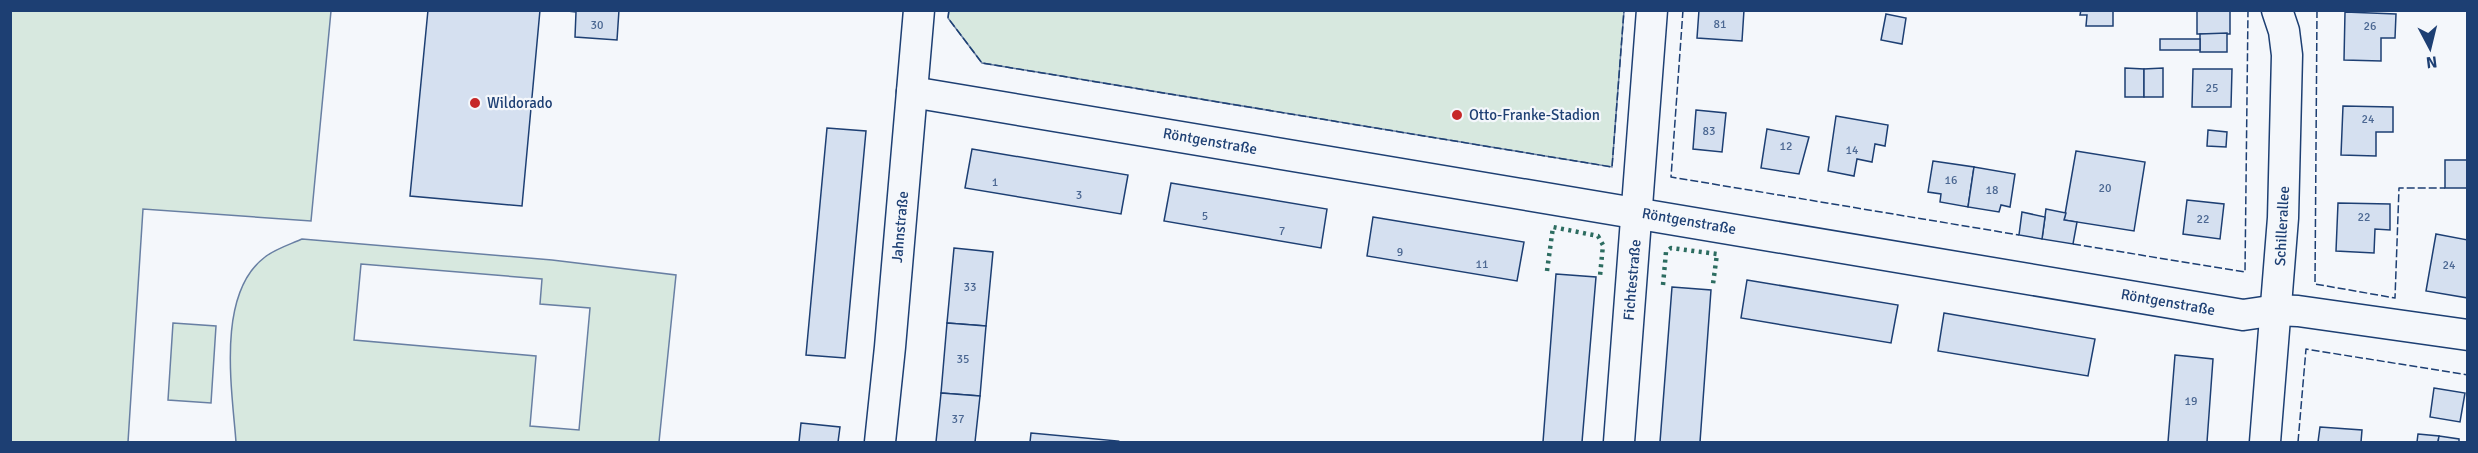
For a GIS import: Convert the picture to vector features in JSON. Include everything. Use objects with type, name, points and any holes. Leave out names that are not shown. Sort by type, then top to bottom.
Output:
[{"type":"street","name":"Jahnstraße","points":[[880,442],[919,10]]},
{"type":"street","name":"Fichtestraße","points":[[1619,442],[1652,10]]},
{"type":"street","name":"Schillerallee","points":[[2265,442],[2283,218],[2287,55],[2284,31],[2277,10]]},
{"type":"street","name":"Röntgenstraße","points":[[912,92],[2243,315],[2277,310],[2468,335]]},
{"type":"shaded area","name":"Otto-Franke-Stadion","points":[[949,10],[1624,11],[1612,167],[982,63],[948,18]]},
{"type":"shaded area","points":[[10,11],[331,11],[311,221],[143,209],[128,442],[11,442]]},
{"type":"shaded area","points":[[302,239],[552,260],[676,275],[659,442],[236,442],[230,370],[233,318],[239,294],[250,273],[265,257]],"holes":[[[361,264],[542,279],[540,304],[590,308],[579,430],[530,426],[536,356],[354,340]]]},
{"type":"shaded area","points":[[173,323],[216,326],[211,403],[168,400]]},
{"type":"building","name":"Wildorado","points":[[428,10],[540,10],[522,206],[410,196]]},
{"type":"building","points":[[559,10],[619,10],[617,40],[575,37],[576,12]]},
{"type":"building","points":[[1699,10],[1744,10],[1742,41],[1697,38]]},
{"type":"building","points":[[2081,10],[2113,10],[2113,26],[2086,26],[2087,15],[2080,15]]},
{"type":"building","points":[[2197,10],[2230,10],[2230,34],[2197,34]]},
{"type":"building","points":[[2345,12],[2396,14],[2395,38],[2381,38],[2381,61],[2344,60]]},
{"type":"building","points":[[1886,14],[1906,18],[1902,44],[1881,40]]},
{"type":"building","points":[[2227,33],[2227,52],[2200,52],[2200,34]]},
{"type":"building","points":[[2160,39],[2200,39],[2200,50],[2160,50]]},
{"type":"building","points":[[2125,68],[2144,69],[2144,97],[2125,97]]},
{"type":"building","points":[[2163,68],[2163,97],[2144,97],[2144,69]]},
{"type":"building","points":[[2193,69],[2232,69],[2231,107],[2192,107]]},
{"type":"building","points":[[2343,106],[2393,107],[2393,132],[2376,132],[2376,156],[2341,155]]},
{"type":"building","points":[[1696,110],[1726,113],[1722,152],[1693,149]]},
{"type":"building","points":[[1836,116],[1888,125],[1885,146],[1875,144],[1872,162],[1857,159],[1854,176],[1828,171]]},
{"type":"building","points":[[827,128],[866,131],[845,358],[806,355]]},
{"type":"building","points":[[1767,129],[1809,137],[1799,174],[1761,168]]},
{"type":"building","points":[[2208,130],[2227,132],[2226,147],[2207,146]]},
{"type":"building","points":[[972,149],[1128,175],[1121,214],[965,188]]},
{"type":"building","points":[[2076,151],[2145,162],[2134,231],[2064,220]]},
{"type":"building","points":[[2445,160],[2468,160],[2468,188],[2445,188]]},
{"type":"building","points":[[1933,161],[1974,167],[1968,207],[1940,202],[1941,194],[1928,192]]},
{"type":"building","points":[[1974,167],[2015,174],[2010,207],[2001,205],[1999,212],[1968,207]]},
{"type":"building","points":[[1171,183],[1327,209],[1321,248],[1164,221]]},
{"type":"building","points":[[2187,200],[2224,204],[2220,239],[2183,234]]},
{"type":"building","points":[[2338,203],[2390,204],[2390,230],[2375,229],[2374,253],[2336,251]]},
{"type":"building","points":[[2046,209],[2066,213],[2064,220],[2077,222],[2073,244],[2042,239]]},
{"type":"building","points":[[2022,212],[2045,217],[2042,239],[2019,235]]},
{"type":"building","points":[[1373,217],[1524,242],[1517,281],[1367,256]]},
{"type":"building","points":[[2436,234],[2468,240],[2468,298],[2426,291]]},
{"type":"building","points":[[954,248],[993,252],[986,326],[947,323]]},
{"type":"building","points":[[1556,274],[1596,277],[1582,442],[1543,442]]},
{"type":"building","points":[[1747,280],[1898,305],[1891,343],[1741,318]]},
{"type":"building","points":[[1672,287],[1711,290],[1700,442],[1660,442]]},
{"type":"building","points":[[1944,313],[2095,339],[2088,376],[1938,351]]},
{"type":"building","points":[[947,323],[986,326],[980,396],[941,393]]},
{"type":"building","points":[[2175,355],[2213,359],[2207,442],[2168,442]]},
{"type":"building","points":[[2434,388],[2465,393],[2460,422],[2430,417]]},
{"type":"building","points":[[941,393],[980,396],[975,442],[936,442]]},
{"type":"building","points":[[801,423],[840,427],[838,442],[799,442]]},
{"type":"building","points":[[2320,427],[2362,430],[2361,442],[2318,442]]},
{"type":"building","points":[[1031,433],[1118,441],[1030,442]]},
{"type":"building","points":[[2418,434],[2439,436],[2438,442],[2417,442]]},
{"type":"building","points":[[2439,436],[2459,439],[2459,442],[2438,442]]},
{"type":"hedge","points":[[1547,271],[1553,227],[1598,236],[1603,245],[1600,276]]},
{"type":"hedge","points":[[1663,285],[1666,252],[1671,248],[1717,254],[1713,284]]},
{"type":"fence","points":[[949,10],[948,18],[982,63],[1612,167],[1624,10]]},
{"type":"fence","points":[[1683,10],[1671,177],[2019,235]]},
{"type":"fence","points":[[2073,244],[2245,272],[2248,10]]},
{"type":"fence","points":[[2317,10],[2315,284],[2395,298],[2399,188],[2445,188]]},
{"type":"fence","points":[[2298,442],[2306,349],[2468,375]]},
{"type":"place","name":"Wildorado","points":[[475,103]]},
{"type":"place","name":"Otto-Franke-Stadion","points":[[1457,115]]}]
